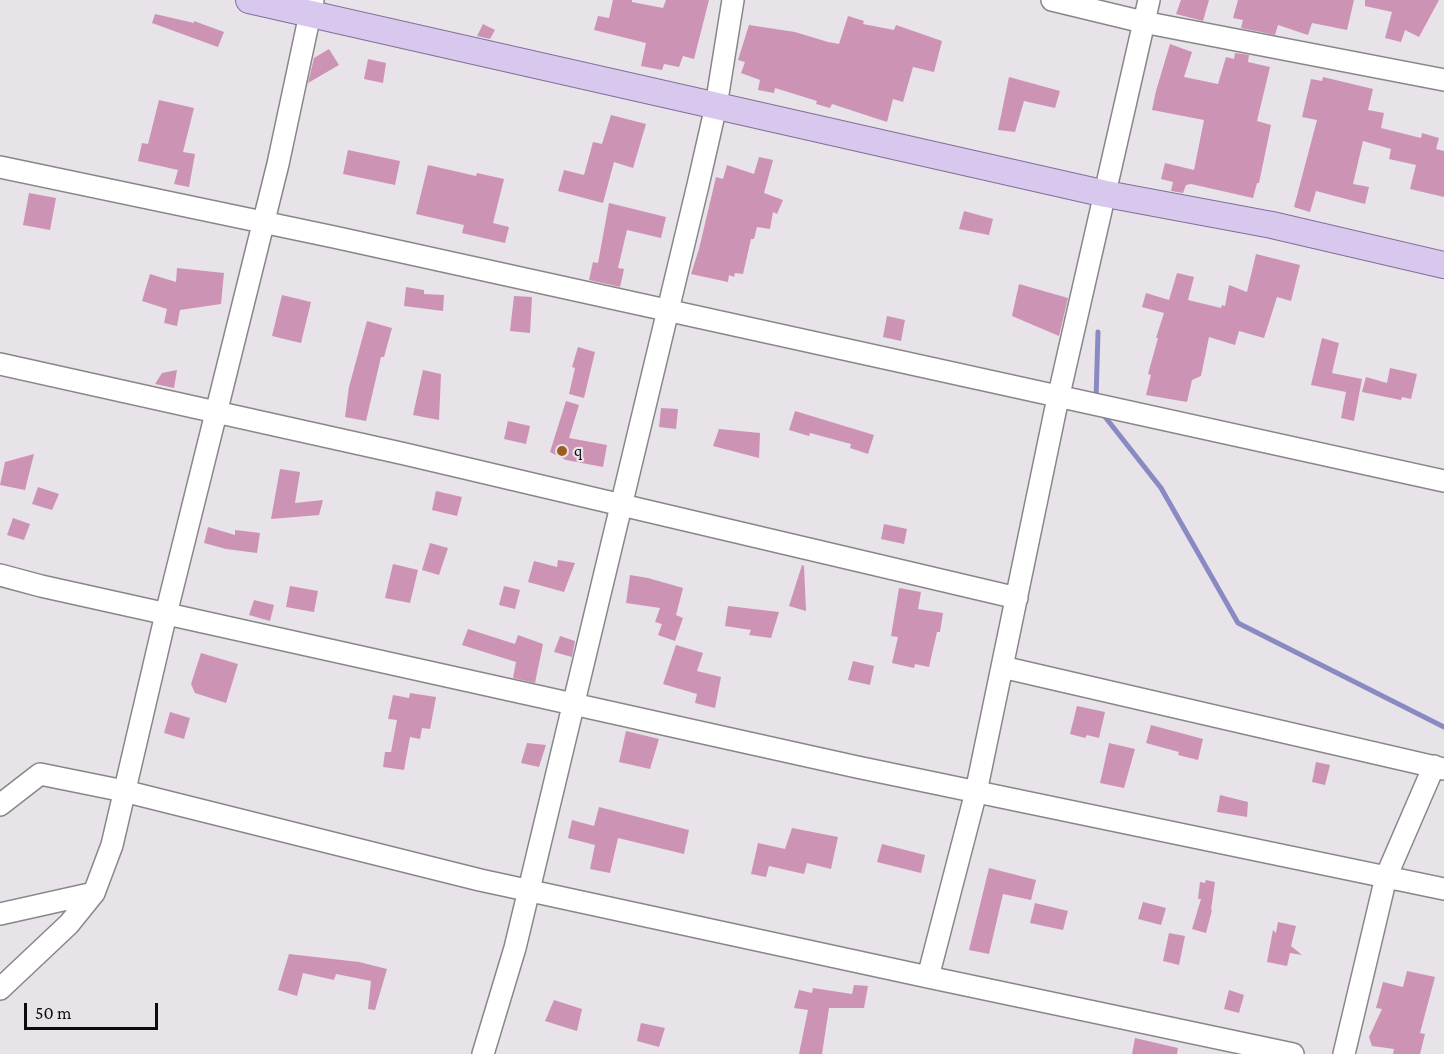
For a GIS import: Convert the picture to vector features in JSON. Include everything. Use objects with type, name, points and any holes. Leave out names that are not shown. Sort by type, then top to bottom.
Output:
[{"type":"main road","points":[[249,0],[311,7],[716,106],[1106,194],[1272,225],[1444,265]]},
{"type":"street","points":[[483,1054],[516,948],[622,505],[716,106],[733,0]]},
{"type":"street","points":[[1052,0],[1143,22],[1444,81]]},
{"type":"street","points":[[928,978],[976,792],[1059,396],[1149,0]]},
{"type":"street","points":[[0,989],[69,924],[94,893],[112,845],[166,614],[278,164],[311,7]]},
{"type":"street","points":[[0,167],[263,222],[1444,481]]},
{"type":"street","points":[[0,364],[622,505],[1017,598]]},
{"type":"street","points":[[0,575],[574,705],[976,792],[1444,889]]},
{"type":"street","points":[[1002,667],[1439,768],[1386,877],[1344,1054]]},
{"type":"street","points":[[0,805],[40,774],[124,791],[529,891],[928,978],[1293,1054]]},
{"type":"street","points":[[0,914],[94,893]]},
{"type":"building","points":[[613,0],[632,0],[632,2],[663,8],[666,0],[709,0],[694,59],[683,56],[679,67],[664,64],[662,70],[641,66],[646,43],[594,30],[598,16],[609,18]]},
{"type":"building","points":[[1181,0],[1209,0],[1203,21],[1176,14]]},
{"type":"building","points":[[1238,0],[1354,0],[1347,30],[1312,23],[1308,35],[1278,25],[1275,35],[1241,28],[1243,20],[1233,18]]},
{"type":"building","points":[[1365,0],[1439,0],[1419,37],[1405,30],[1401,42],[1385,38],[1392,12],[1365,6]]},
{"type":"building","points":[[155,14],[194,23],[194,21],[224,32],[218,47],[152,23]]},
{"type":"building","points":[[848,16],[864,21],[863,24],[894,30],[896,25],[942,41],[934,72],[913,67],[903,102],[893,99],[887,122],[832,104],[830,108],[816,104],[817,101],[775,88],[774,93],[758,90],[760,80],[741,73],[745,62],[738,60],[749,25],[795,32],[839,44]]},
{"type":"building","points":[[483,24],[495,30],[490,39],[477,36]]},
{"type":"building","points":[[1170,44],[1192,52],[1184,77],[1218,84],[1226,57],[1234,59],[1235,53],[1249,55],[1248,62],[1270,67],[1257,121],[1271,125],[1259,183],[1257,183],[1253,198],[1191,184],[1186,185],[1183,193],[1171,191],[1173,182],[1161,179],[1165,163],[1194,170],[1204,120],[1152,110]]},
{"type":"building","points":[[329,49],[339,65],[308,83],[314,58]]},
{"type":"building","points":[[368,59],[386,63],[383,83],[364,79]]},
{"type":"building","points":[[1009,77],[1060,91],[1055,108],[1024,101],[1015,132],[998,130]]},
{"type":"building","points":[[1323,77],[1373,89],[1368,110],[1384,113],[1381,128],[1421,138],[1422,133],[1439,138],[1436,149],[1444,151],[1444,197],[1410,189],[1416,165],[1389,159],[1391,149],[1363,141],[1353,184],[1369,187],[1365,204],[1316,191],[1310,212],[1294,207],[1317,120],[1302,117],[1311,79],[1322,81]]},
{"type":"building","points":[[159,100],[194,108],[183,152],[195,154],[189,187],[174,184],[178,170],[138,161],[142,143],[148,144]]},
{"type":"building","points":[[611,115],[646,124],[633,168],[614,162],[603,203],[558,191],[564,170],[584,175],[593,142],[602,144]]},
{"type":"building","points":[[348,150],[400,161],[395,185],[343,174]]},
{"type":"building","points":[[759,157],[773,160],[764,193],[783,200],[777,214],[773,212],[770,229],[757,227],[754,239],[751,239],[743,274],[735,273],[734,277],[729,275],[728,282],[691,274],[716,177],[723,179],[727,165],[754,174]]},
{"type":"building","points":[[428,165],[476,176],[477,173],[504,179],[493,223],[509,227],[505,243],[462,233],[464,225],[416,214]]},
{"type":"building","points":[[29,193],[56,198],[50,230],[23,225]]},
{"type":"building","points":[[609,203],[666,217],[661,238],[627,230],[618,268],[624,269],[620,287],[589,280],[593,262],[598,263]]},
{"type":"building","points":[[964,211],[993,219],[989,235],[959,229]]},
{"type":"building","points":[[1256,254],[1300,265],[1291,301],[1277,297],[1264,338],[1239,331],[1235,345],[1209,337],[1201,376],[1192,380],[1187,402],[1146,395],[1151,375],[1148,374],[1164,313],[1142,307],[1146,293],[1169,300],[1177,273],[1194,277],[1188,300],[1221,308],[1222,305],[1225,306],[1229,285],[1247,292]]},
{"type":"building","points":[[177,268],[224,273],[221,304],[180,310],[177,326],[164,323],[167,309],[142,301],[150,274],[176,282]]},
{"type":"building","points":[[1019,284],[1068,298],[1059,336],[1012,316]]},
{"type":"building","points":[[406,287],[424,290],[424,294],[444,295],[443,311],[404,306]]},
{"type":"building","points":[[282,295],[311,302],[301,343],[272,336]]},
{"type":"building","points":[[514,296],[532,297],[530,333],[510,331]]},
{"type":"building","points":[[887,316],[905,320],[901,341],[883,337]]},
{"type":"building","points":[[367,321],[392,328],[384,357],[381,357],[366,421],[345,417],[349,387]]},
{"type":"building","points":[[1322,338],[1339,343],[1332,373],[1362,379],[1354,421],[1341,418],[1346,392],[1311,385]]},
{"type":"building","points":[[578,347],[595,352],[584,398],[569,394],[575,368],[572,367]]},
{"type":"building","points":[[1390,368],[1417,374],[1411,399],[1402,397],[1401,400],[1362,392],[1366,377],[1387,383]]},
{"type":"building","points":[[177,370],[174,388],[155,384],[162,373]]},
{"type":"building","points":[[423,370],[441,374],[439,420],[413,415]]},
{"type":"building","points":[[566,401],[579,405],[569,438],[607,445],[603,467],[566,460],[550,452]]},
{"type":"building","points":[[661,408],[678,409],[676,429],[659,427]]},
{"type":"building","points":[[795,411],[874,435],[868,454],[850,448],[851,444],[789,430]]},
{"type":"building","points":[[508,421],[530,426],[526,444],[504,439]]},
{"type":"building","points":[[719,429],[760,433],[759,458],[713,446]]},
{"type":"building","points":[[34,454],[25,490],[0,485],[5,462]]},
{"type":"building","points":[[280,469],[300,472],[295,503],[323,500],[319,515],[271,519]]},
{"type":"building","points":[[38,487],[59,494],[52,510],[32,504]]},
{"type":"building","points":[[436,491],[462,497],[457,516],[432,510]]},
{"type":"building","points":[[13,518],[30,524],[24,540],[7,535]]},
{"type":"building","points":[[884,524],[907,529],[904,544],[881,539]]},
{"type":"building","points":[[208,527],[235,535],[235,530],[260,533],[257,553],[226,549],[204,543]]},
{"type":"building","points":[[430,543],[448,548],[439,575],[422,570]]},
{"type":"building","points":[[558,560],[575,563],[564,592],[528,582],[534,561],[557,567]]},
{"type":"building","points":[[393,564],[418,570],[410,603],[385,598]]},
{"type":"building","points":[[802,565],[804,566],[806,611],[789,606]]},
{"type":"building","points":[[630,575],[683,588],[676,615],[683,618],[675,641],[658,635],[662,624],[655,622],[660,608],[626,603]]},
{"type":"building","points":[[290,586],[318,591],[314,612],[286,607]]},
{"type":"building","points":[[504,586],[520,590],[515,609],[499,605]]},
{"type":"building","points":[[899,588],[921,592],[918,609],[943,613],[940,632],[937,632],[929,667],[915,664],[914,668],[892,663],[898,637],[891,636]]},
{"type":"building","points":[[254,600],[274,605],[270,621],[249,615]]},
{"type":"building","points":[[728,606],[779,612],[771,638],[749,635],[751,630],[725,626]]},
{"type":"building","points":[[468,629],[515,644],[518,635],[543,644],[535,683],[513,678],[516,662],[462,645]]},
{"type":"building","points":[[560,636],[575,641],[572,657],[554,652]]},
{"type":"building","points":[[676,645],[703,653],[697,671],[721,677],[715,708],[695,703],[697,694],[663,684]]},
{"type":"building","points":[[201,653],[238,664],[226,703],[195,693],[191,684]]},
{"type":"building","points":[[853,661],[874,666],[870,685],[848,680]]},
{"type":"building","points":[[410,693],[436,697],[430,729],[422,728],[420,739],[410,737],[404,770],[383,767],[385,752],[391,752],[397,720],[388,719],[393,695],[409,698]]},
{"type":"building","points":[[1077,706],[1105,712],[1099,738],[1087,735],[1085,738],[1070,734]]},
{"type":"building","points":[[170,712],[190,718],[184,739],[164,733]]},
{"type":"building","points":[[1151,725],[1203,739],[1198,760],[1146,743]]},
{"type":"building","points":[[626,731],[659,739],[650,769],[619,762]]},
{"type":"building","points":[[527,743],[546,745],[539,767],[521,763]]},
{"type":"building","points":[[1109,743],[1135,749],[1124,788],[1100,783]]},
{"type":"building","points":[[1316,762],[1330,765],[1325,785],[1312,782]]},
{"type":"building","points":[[1220,795],[1248,802],[1247,817],[1217,812]]},
{"type":"building","points":[[599,807],[689,830],[684,854],[618,838],[610,873],[590,869],[595,845],[568,838],[572,820],[594,826]]},
{"type":"building","points":[[792,828],[838,837],[831,869],[807,863],[804,874],[769,866],[766,877],[751,874],[758,843],[785,849]]},
{"type":"building","points":[[882,844],[925,855],[921,873],[877,862]]},
{"type":"building","points":[[989,868],[1036,880],[1031,900],[1003,894],[989,954],[969,950]]},
{"type":"building","points":[[1206,880],[1215,882],[1212,910],[1206,933],[1192,929],[1201,899],[1198,899],[1200,882],[1205,883]]},
{"type":"building","points":[[1143,902],[1166,908],[1161,925],[1138,919]]},
{"type":"building","points":[[1035,903],[1068,911],[1063,930],[1030,923]]},
{"type":"building","points":[[1278,922],[1296,926],[1291,946],[1302,955],[1290,953],[1287,966],[1267,962],[1273,930],[1276,933]]},
{"type":"building","points":[[1169,933],[1185,936],[1179,965],[1163,961]]},
{"type":"building","points":[[289,954],[359,962],[387,969],[375,1010],[368,1009],[371,981],[336,974],[334,980],[303,973],[297,996],[278,990]]},
{"type":"building","points":[[1407,971],[1435,977],[1420,1033],[1425,1034],[1420,1054],[1393,1054],[1394,1049],[1372,1046],[1369,1037],[1382,1009],[1376,1008],[1383,982],[1403,987]]},
{"type":"building","points":[[854,985],[868,986],[864,1008],[829,1008],[822,1054],[799,1054],[808,1010],[794,1008],[799,990],[812,993],[813,988],[852,994]]},
{"type":"building","points":[[1229,990],[1244,995],[1239,1013],[1224,1009]]},
{"type":"building","points":[[554,1000],[582,1009],[577,1031],[545,1021]]},
{"type":"building","points":[[641,1023],[665,1028],[659,1047],[637,1041]]},
{"type":"building","points":[[1135,1038],[1178,1048],[1177,1054],[1132,1054]]},
{"type":"waterway","points":[[1096,400],[1098,332]]},
{"type":"waterway","points":[[1102,413],[1161,488],[1238,623],[1444,727]]},
{"type":"place","name":"q","points":[[562,451]]}]
